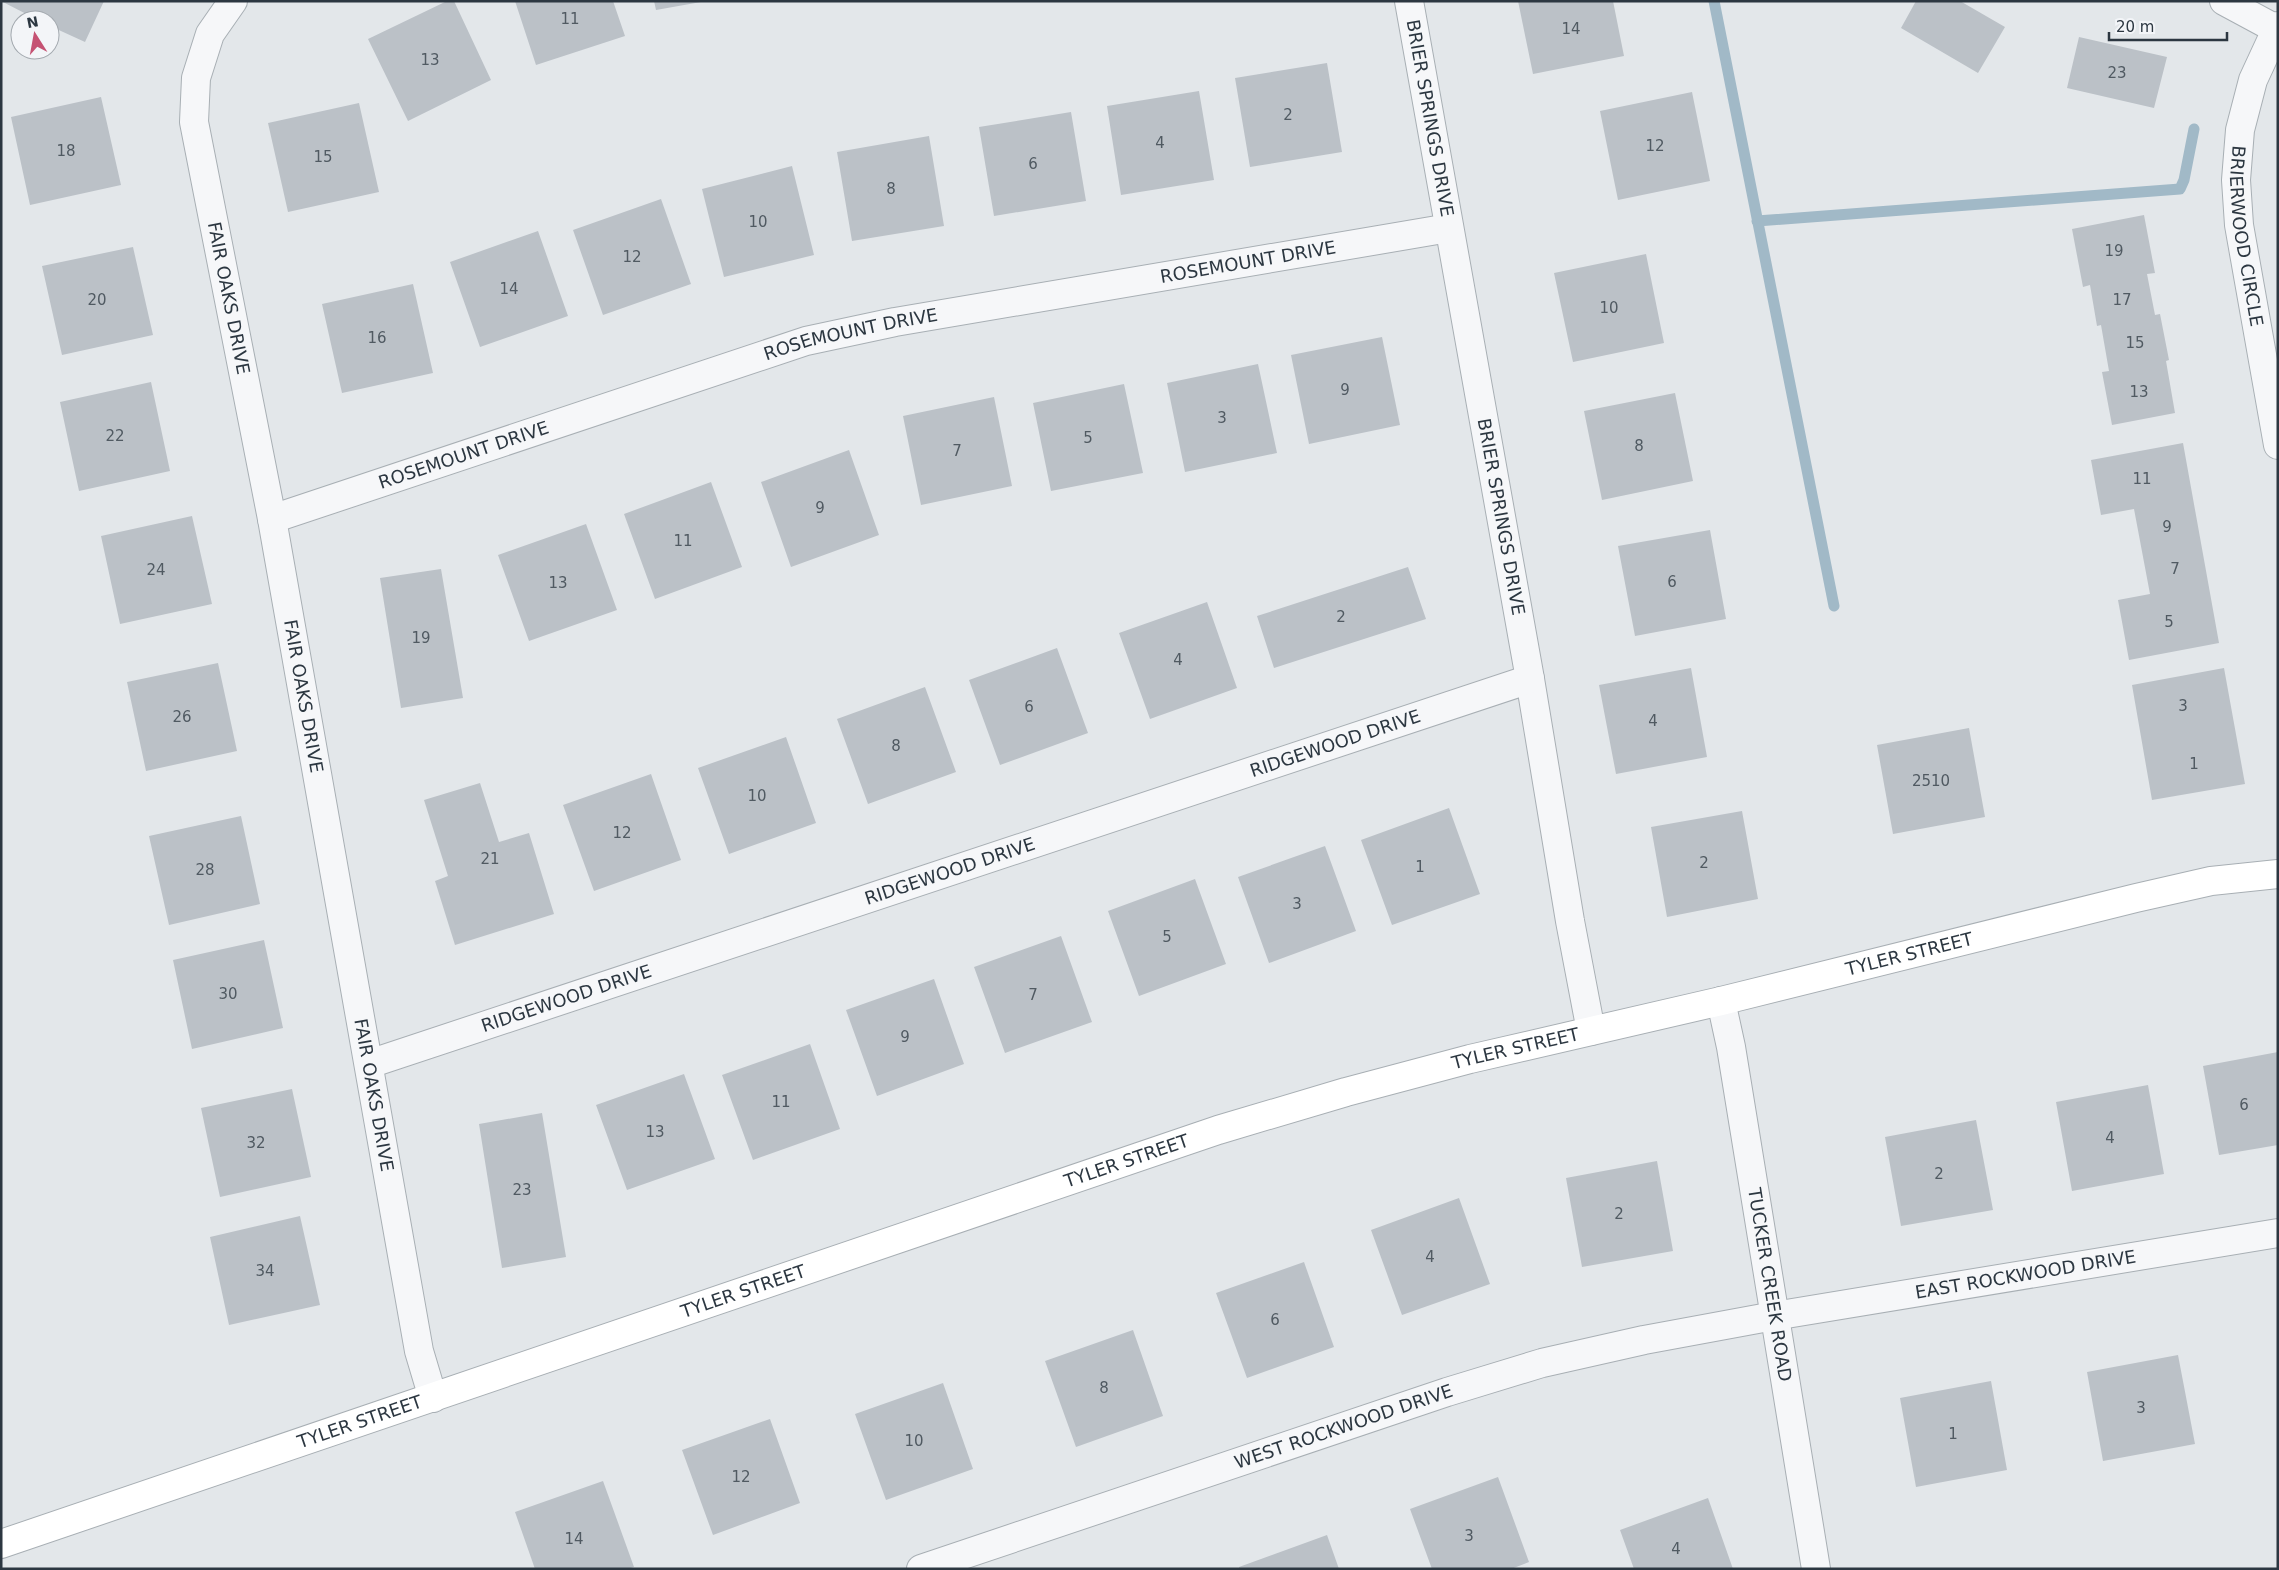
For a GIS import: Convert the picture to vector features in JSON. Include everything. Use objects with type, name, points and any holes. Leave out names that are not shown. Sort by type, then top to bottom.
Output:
[{"type":"street","name":"FAIR OAKS DRIVE","points":[[233,1],[210,34],[196,78],[194,122],[272,520],[419,1351],[433,1398]]},
{"type":"street","name":"BRIER SPRINGS DRIVE","points":[[1408,1],[1530,679],[1570,921],[1591,1031]]},
{"type":"street","name":"BRIERWOOD CIRCLE","points":[[2224,1],[2277,28],[2253,80],[2240,130],[2236,180],[2239,225],[2278,445]]},
{"type":"street","name":"ROSEMOUNT DRIVE","points":[[272,520],[806,341],[895,322],[1449,228]]},
{"type":"street","name":"RIDGEWOOD DRIVE","points":[[369,1064],[1530,679]]},
{"type":"street","name":"TYLER STREET","points":[[1,1544],[1218,1130],[1346,1092],[2136,898],[2212,881],[2278,874]]},
{"type":"street","name":"TUCKER CREEK ROAD","points":[[1720,1001],[1731,1047],[1816,1569]]},
{"type":"street","name":"EAST ROCKWOOD DRIVE","points":[[1774,1316],[2278,1233]]},
{"type":"street","name":"WEST ROCKWOOD DRIVE","points":[[921,1569],[1447,1392],[1532,1366],[1644,1340],[1774,1316]]},
{"type":"building","points":[[1,1],[104,1],[85,42],[60,31],[60,10],[19,10]]},
{"type":"building","points":[[447,1],[454,1],[491,80],[408,121],[368,39]]},
{"type":"building","points":[[515,1],[613,1],[625,36],[536,65]]},
{"type":"building","points":[[654,1],[701,1],[701,2],[656,10]]},
{"type":"building","points":[[1518,1],[1613,1],[1624,56],[1533,74]]},
{"type":"building","points":[[1916,1],[1960,1],[2005,27],[1978,73],[1901,28]]},
{"type":"building","points":[[2079,37],[2167,57],[2154,108],[2067,88]]},
{"type":"building","points":[[1327,63],[1342,152],[1250,167],[1235,78]]},
{"type":"building","points":[[1199,91],[1214,180],[1121,195],[1107,106]]},
{"type":"building","points":[[1692,92],[1710,181],[1618,200],[1600,111]]},
{"type":"building","points":[[101,97],[121,185],[30,205],[11,117]]},
{"type":"building","points":[[359,103],[379,192],[288,212],[268,123]]},
{"type":"building","points":[[1071,112],[1086,201],[994,216],[979,127]]},
{"type":"building","points":[[929,136],[944,226],[852,241],[837,152]]},
{"type":"building","points":[[792,166],[814,255],[724,277],[702,189]]},
{"type":"building","points":[[661,199],[691,284],[603,315],[573,230]]},
{"type":"building","points":[[2144,215],[2155,273],[2147,274],[2155,315],[2160,314],[2169,360],[2166,361],[2175,413],[2112,425],[2102,372],[2109,371],[2101,325],[2097,326],[2090,285],[2083,287],[2072,229]]},
{"type":"building","points":[[538,231],[568,316],[480,347],[450,262]]},
{"type":"building","points":[[133,247],[153,335],[62,355],[42,266]]},
{"type":"building","points":[[1646,254],[1664,343],[1573,362],[1554,273]]},
{"type":"building","points":[[413,284],[433,373],[342,393],[322,304]]},
{"type":"building","points":[[1382,337],[1400,425],[1309,444],[1291,355]]},
{"type":"building","points":[[1258,364],[1277,453],[1185,472],[1167,383]]},
{"type":"building","points":[[151,382],[170,471],[79,491],[60,402]]},
{"type":"building","points":[[1124,384],[1143,473],[1051,491],[1033,403]]},
{"type":"building","points":[[1675,393],[1693,481],[1602,500],[1584,411]]},
{"type":"building","points":[[994,397],[1012,486],[921,505],[903,416]]},
{"type":"building","points":[[2183,443],[2219,643],[2129,660],[2118,600],[2150,594],[2134,509],[2101,515],[2091,460]]},
{"type":"building","points":[[849,450],[879,535],[791,567],[761,482]]},
{"type":"building","points":[[711,482],[742,567],[655,599],[624,514]]},
{"type":"building","points":[[192,516],[212,604],[120,624],[101,536]]},
{"type":"building","points":[[586,524],[617,610],[529,641],[498,555]]},
{"type":"building","points":[[1710,530],[1726,619],[1635,636],[1618,546]]},
{"type":"building","points":[[1408,567],[1426,619],[1274,668],[1257,616]]},
{"type":"building","points":[[441,569],[463,698],[401,708],[380,578]]},
{"type":"building","points":[[1207,602],[1237,688],[1150,719],[1119,633]]},
{"type":"building","points":[[1057,648],[1088,733],[1000,765],[969,680]]},
{"type":"building","points":[[218,663],[237,751],[146,771],[127,682]]},
{"type":"building","points":[[1691,668],[1707,757],[1616,774],[1599,685]]},
{"type":"building","points":[[2224,668],[2245,784],[2152,800],[2132,685]]},
{"type":"building","points":[[925,687],[956,772],[868,804],[837,719]]},
{"type":"building","points":[[1969,728],[1985,817],[1893,834],[1877,745]]},
{"type":"building","points":[[786,737],[816,823],[729,854],[698,768]]},
{"type":"building","points":[[651,774],[681,860],[594,891],[563,805]]},
{"type":"building","points":[[480,783],[499,842],[529,833],[554,914],[455,945],[435,881],[448,876],[424,800]]},
{"type":"building","points":[[1449,808],[1480,894],[1392,925],[1361,840]]},
{"type":"building","points":[[1742,811],[1758,899],[1667,917],[1651,827]]},
{"type":"building","points":[[241,816],[260,904],[169,925],[149,836]]},
{"type":"building","points":[[1325,846],[1356,931],[1269,963],[1238,877]]},
{"type":"building","points":[[1195,879],[1226,964],[1139,996],[1108,911]]},
{"type":"building","points":[[1061,936],[1092,1022],[1005,1053],[974,967]]},
{"type":"building","points":[[264,940],[283,1028],[192,1049],[173,960]]},
{"type":"building","points":[[934,979],[964,1064],[877,1096],[846,1010]]},
{"type":"building","points":[[810,1044],[840,1129],[753,1160],[722,1075]]},
{"type":"building","points":[[2278,1052],[2278,1145],[2219,1155],[2203,1066]]},
{"type":"building","points":[[684,1074],[715,1159],[627,1190],[596,1105]]},
{"type":"building","points":[[2148,1085],[2164,1174],[2072,1191],[2056,1102]]},
{"type":"building","points":[[292,1089],[311,1177],[220,1197],[201,1108]]},
{"type":"building","points":[[542,1113],[566,1257],[502,1268],[479,1124]]},
{"type":"building","points":[[1976,1120],[1993,1210],[1901,1226],[1885,1137]]},
{"type":"building","points":[[1657,1161],[1673,1251],[1582,1267],[1566,1178]]},
{"type":"building","points":[[1459,1198],[1490,1284],[1402,1315],[1371,1230]]},
{"type":"building","points":[[300,1216],[320,1305],[229,1325],[210,1237]]},
{"type":"building","points":[[1304,1262],[1334,1347],[1247,1378],[1216,1293]]},
{"type":"building","points":[[1133,1330],[1163,1416],[1076,1447],[1045,1361]]},
{"type":"building","points":[[2178,1355],[2195,1444],[2103,1461],[2087,1372]]},
{"type":"building","points":[[1991,1381],[2007,1470],[1916,1487],[1900,1398]]},
{"type":"building","points":[[943,1383],[973,1469],[886,1500],[855,1414]]},
{"type":"building","points":[[770,1419],[800,1503],[713,1535],[682,1450]]},
{"type":"building","points":[[1498,1477],[1529,1562],[1511,1569],[1432,1569],[1410,1509]]},
{"type":"building","points":[[603,1481],[634,1567],[627,1569],[535,1569],[515,1512]]},
{"type":"building","points":[[1708,1498],[1733,1569],[1634,1569],[1620,1530]]},
{"type":"building","points":[[1327,1535],[1339,1569],[1239,1569],[1239,1567]]},
{"type":"waterway","points":[[1714,1],[1834,606]]},
{"type":"waterway","points":[[1757,221],[2180,189],[2184,180],[2194,129]]}]
